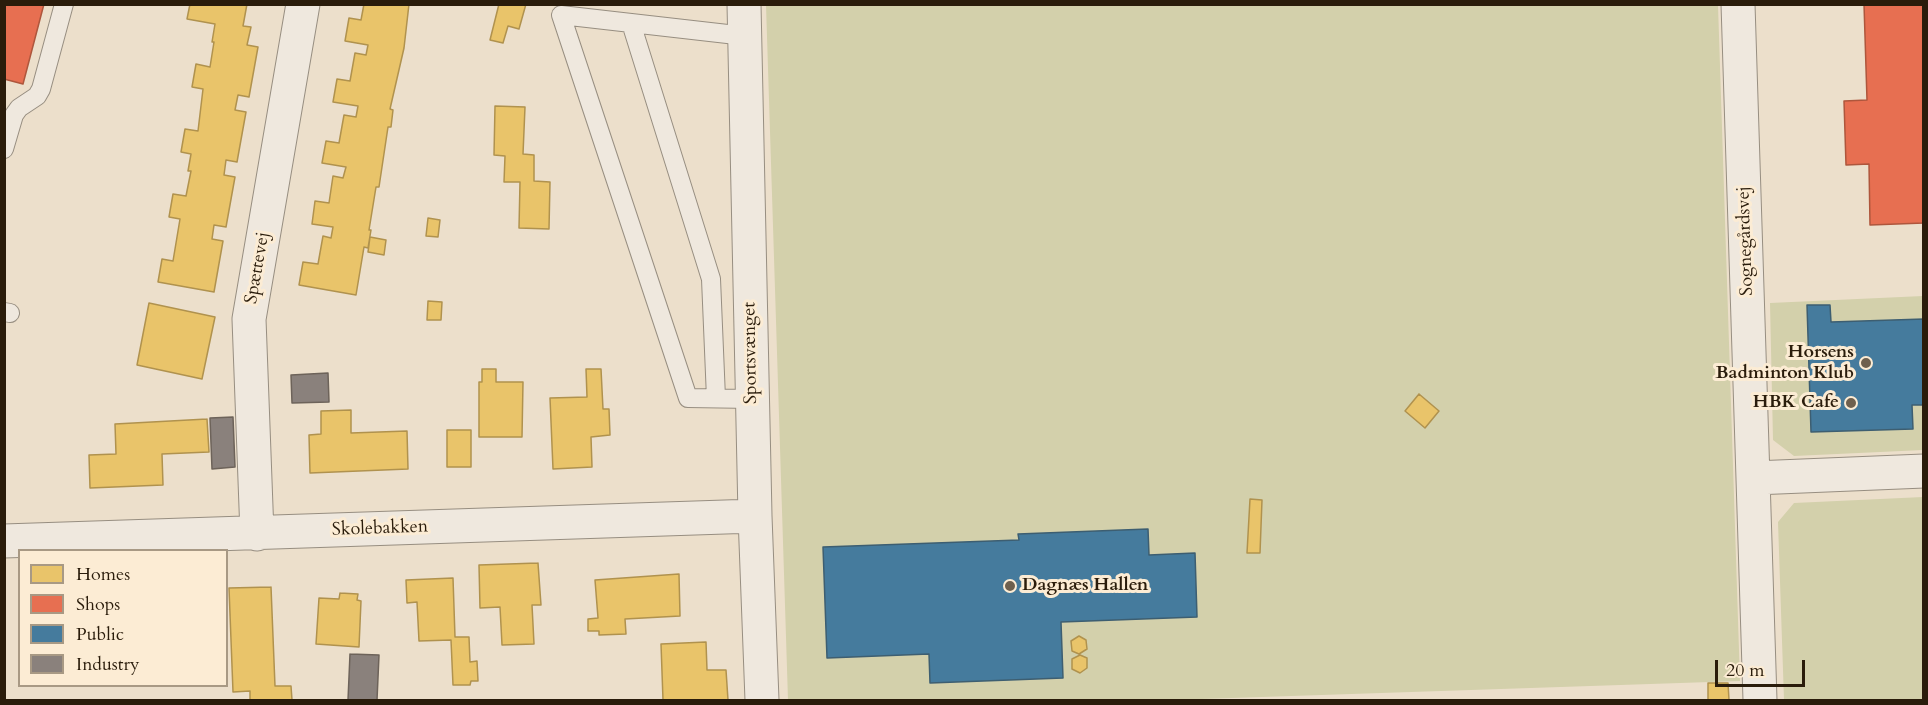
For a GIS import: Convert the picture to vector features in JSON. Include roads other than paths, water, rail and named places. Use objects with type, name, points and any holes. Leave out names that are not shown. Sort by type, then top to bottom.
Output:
[{"type":"street","name":"Spættevej","points":[[257,534],[249,319],[303,4]]},
{"type":"street","name":"Sognegårdsvej","points":[[1738,4],[1760,700]]},
{"type":"street","name":"Sportsvænget","points":[[744,20],[755,516],[762,700]]},
{"type":"street","points":[[1754,478],[1923,471]]},
{"type":"street","name":"Skolebakken","points":[[4,541],[755,516]]},
{"type":"lane","points":[[4,149],[14,115],[19,108],[37,96],[41,89],[64,4]]},
{"type":"lane","points":[[744,20],[631,23],[561,15],[688,398],[752,399]]},
{"type":"lane","points":[[631,23],[711,279],[716,398]]},
{"type":"place","name":"Horsens Badminton Klub","points":[[1866,363]]},
{"type":"place","name":"HBK Cafe","points":[[1851,403]]},
{"type":"place","name":"Dagnæs Hallen","points":[[1010,586]]}]
